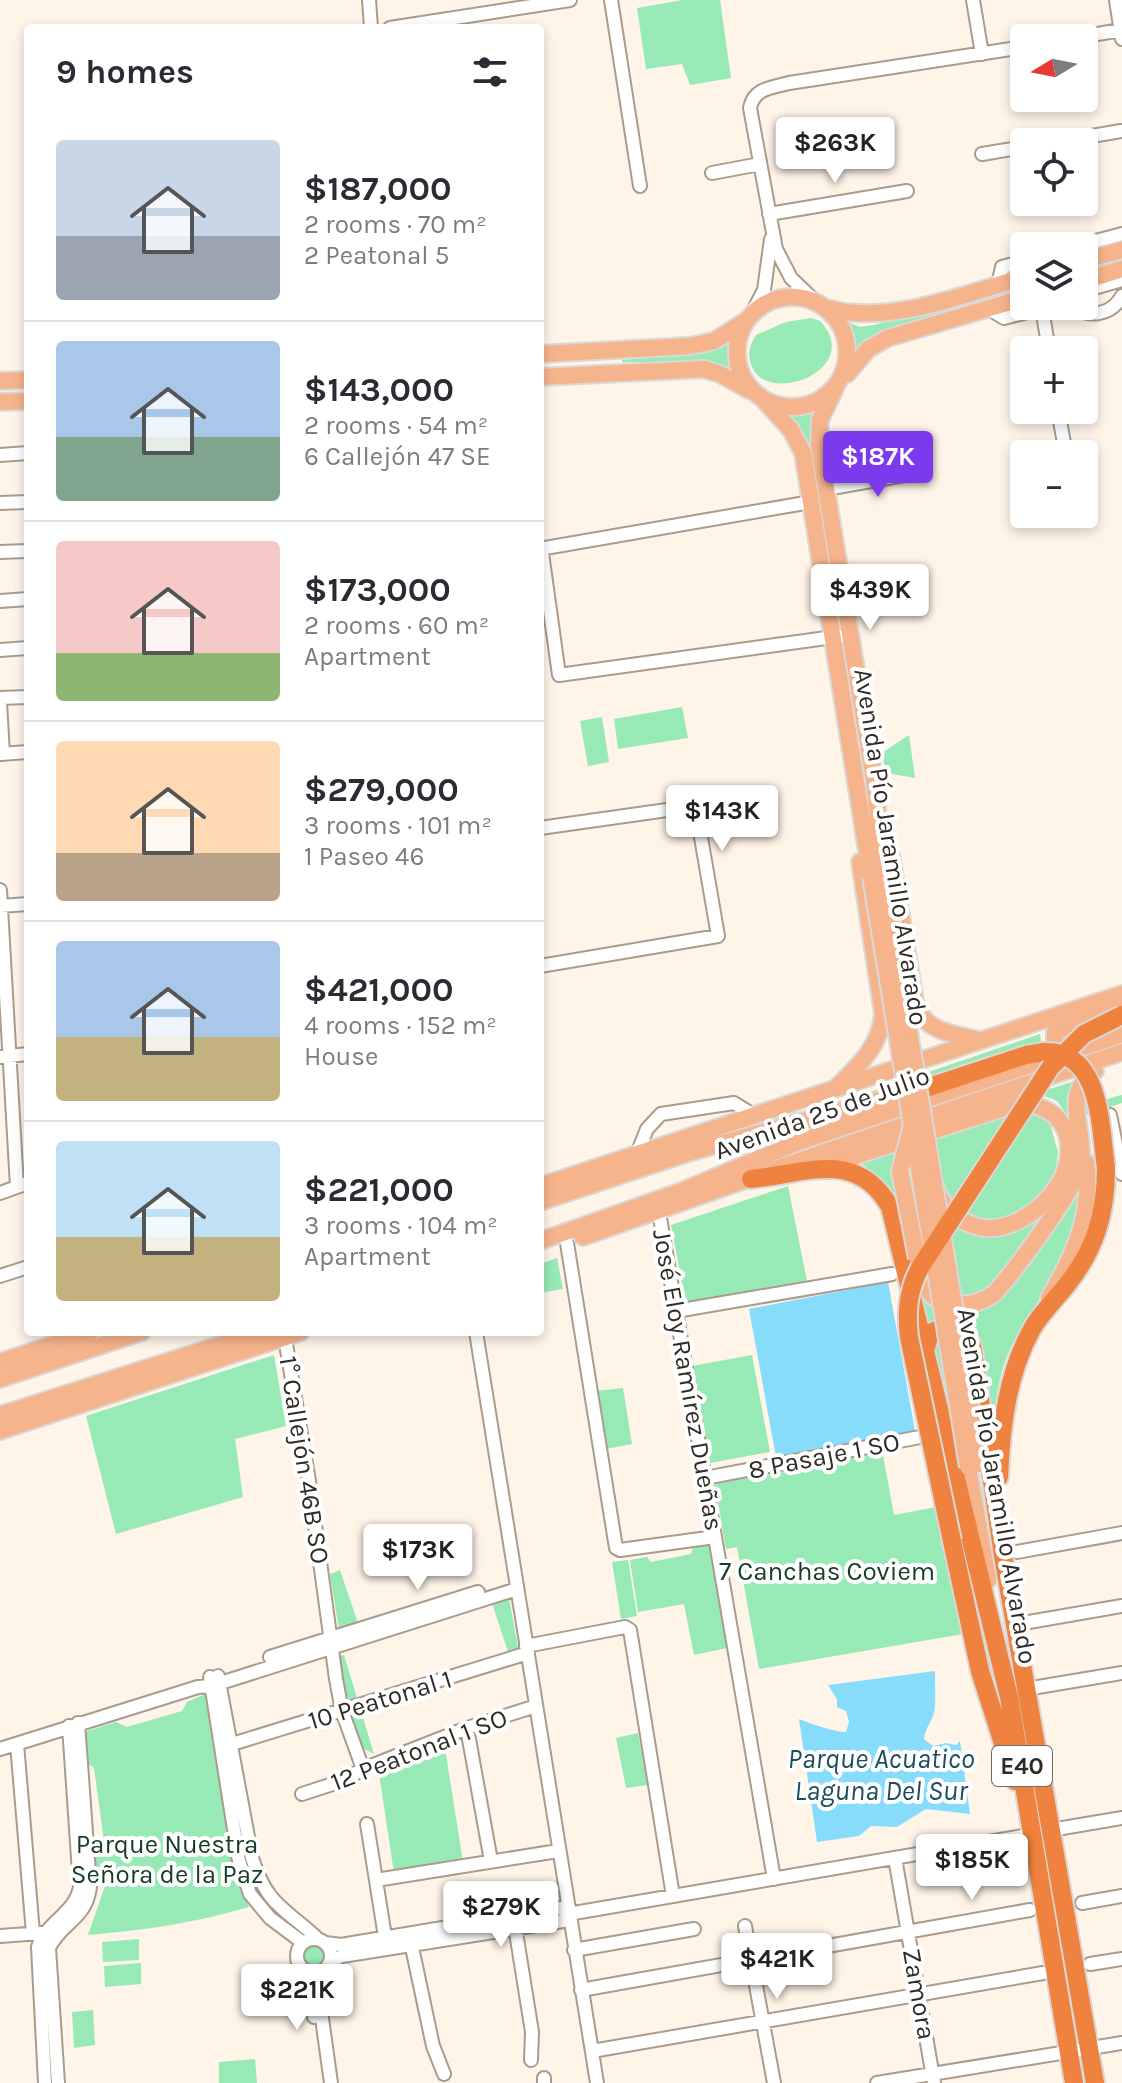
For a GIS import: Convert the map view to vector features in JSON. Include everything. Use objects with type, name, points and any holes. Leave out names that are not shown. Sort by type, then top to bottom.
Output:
[{"type":"highway","points":[[1039,1829],[997,1729],[980,1671],[909,1337],[907,1314],[911,1288],[921,1266],[1050,1068],[1084,1034],[1122,1015]]},
{"type":"highway","points":[[927,1088],[1034,1053],[1058,1053],[1078,1063],[1092,1085],[1106,1168],[1104,1209],[1096,1240],[1078,1270],[1033,1327],[1015,1370],[1002,1436],[999,1482],[1010,1554]]},
{"type":"highway","points":[[751,1179],[812,1170],[846,1169],[872,1183],[885,1198],[893,1220],[944,1433],[1018,1693]]},
{"type":"highway","points":[[925,1358],[930,1333],[948,1325],[960,1329],[972,1345],[1021,1618]]},
{"type":"highway","name":"E40","points":[[1021,1618],[1018,1693],[1074,2083]]},
{"type":"highway","name":"E40","points":[[1039,1829],[1095,2083]]},
{"type":"main road","points":[[1098,256],[1122,250]]},
{"type":"main road","points":[[1098,277],[1122,269]]},
{"type":"main road","points":[[544,354],[690,346],[714,341],[768,304],[788,299],[852,315],[888,313],[1010,281]]},
{"type":"main road","points":[[544,377],[704,369],[782,405],[794,406],[816,401],[839,384],[876,343],[1010,302]]},
{"type":"main road","points":[[822,306],[838,322],[846,340],[848,359],[839,384]]},
{"type":"main road","points":[[748,318],[737,339],[736,362],[746,384],[758,395]]},
{"type":"main road","points":[[0,381],[24,380]]},
{"type":"main road","name":"Avenida Pío Jaramillo Alvarado","points":[[839,384],[818,426],[875,785],[877,874],[911,1120],[1018,1693]]},
{"type":"main road","name":"Avenida Pío Jaramillo Alvarado","points":[[758,395],[798,440],[811,502],[857,789],[877,874],[933,1183],[974,1466],[1021,1618]]},
{"type":"main road","points":[[0,402],[24,401]]},
{"type":"main road","points":[[875,785],[917,1008],[923,1019],[934,1028],[981,1041]]},
{"type":"main road","points":[[836,1089],[873,1048],[883,1014],[860,862],[857,789]]},
{"type":"main road","name":"Avenida 25 de Julio","points":[[544,1185],[1122,994]]},
{"type":"main road","points":[[1122,1001],[1091,1017],[1061,1027],[1054,1035],[1061,1048],[1122,1036]]},
{"type":"main road","name":"Avenida 25 de Julio","points":[[544,1240],[682,1191],[786,1147],[1096,1042]]},
{"type":"main road","points":[[1033,1327],[1075,1249],[1085,1221],[1088,1175],[1075,1100],[1083,1081],[1122,1052]]},
{"type":"main road","name":"Avenida 25 de Julio","points":[[544,1251],[1122,1052]]},
{"type":"main road","name":"Avenida 25 de Julio","points":[[544,1201],[691,1152],[927,1088]]},
{"type":"main road","points":[[812,1170],[1016,1104],[1046,1107],[1062,1124],[1068,1152],[1060,1180],[1031,1212],[1013,1224],[982,1228],[963,1221],[945,1207],[933,1183]]},
{"type":"main road","points":[[691,1152],[755,1116]]},
{"type":"main road","points":[[911,1120],[911,1133],[900,1171],[917,1258],[926,1289],[937,1299],[965,1306],[985,1301],[1002,1285],[1075,1182],[1082,1147]]},
{"type":"main road","points":[[682,1191],[751,1179]]},
{"type":"main road","points":[[0,1362],[79,1336]]},
{"type":"main road","points":[[0,1379],[130,1336]]},
{"type":"main road","points":[[0,1415],[247,1336]]},
{"type":"main road","points":[[200,1365],[252,1336]]},
{"type":"main road","points":[[0,1431],[290,1336]]},
{"type":"street","points":[[369,0],[371,24]]},
{"type":"street","points":[[412,24],[530,3],[570,0]]},
{"type":"street","points":[[611,0],[640,186]]},
{"type":"street","points":[[973,0],[982,54]]},
{"type":"street","points":[[1098,36],[1121,34],[1116,0]]},
{"type":"street","points":[[822,306],[791,278],[779,257],[771,232],[750,108],[752,98],[758,91],[827,76],[1010,49]]},
{"type":"street","points":[[1098,135],[1121,131]]},
{"type":"street","points":[[982,154],[1010,149]]},
{"type":"street","points":[[712,173],[760,164]]},
{"type":"street","points":[[769,214],[907,191]]},
{"type":"street","points":[[748,318],[764,290],[771,232]]},
{"type":"street","points":[[1098,240],[1122,234]]},
{"type":"street","points":[[998,285],[1002,267],[1010,265]]},
{"type":"street","points":[[1098,287],[1122,280]]},
{"type":"street","points":[[1098,312],[1115,306],[1122,296]]},
{"type":"street","points":[[989,309],[1004,318],[1010,317]]},
{"type":"street","points":[[0,455],[24,453]]},
{"type":"street","points":[[826,489],[922,472]]},
{"type":"street","points":[[0,503],[24,502]]},
{"type":"street","points":[[544,550],[811,502]]},
{"type":"street","points":[[0,552],[24,551]]},
{"type":"street","points":[[544,567],[559,675],[850,635]]},
{"type":"street","points":[[0,601],[24,599]]},
{"type":"street","points":[[0,650],[24,648]]},
{"type":"street","points":[[24,697],[0,700],[2,754],[24,752]]},
{"type":"street","points":[[544,827],[681,808],[693,813],[698,820],[718,936],[544,965]]},
{"type":"street","points":[[0,890],[5,1056],[22,1185],[0,1193]]},
{"type":"street","points":[[0,906],[24,904]]},
{"type":"street","points":[[637,1154],[647,1129],[661,1114],[734,1103],[755,1116]]},
{"type":"street","points":[[1110,1115],[1122,1174]]},
{"type":"street","name":"José Eloy Ramírez Dueñas","points":[[659,1212],[774,1879]]},
{"type":"street","points":[[567,1243],[618,1550],[715,1537]]},
{"type":"street","points":[[0,1276],[24,1268]]},
{"type":"street","points":[[676,1311],[892,1274]]},
{"type":"street","name":"1° Callejón 46B SO","points":[[293,1336],[330,1642],[342,1711],[363,1769]]},
{"type":"street","points":[[477,1336],[597,2083]]},
{"type":"street","name":"8 Pasaje 1 SO","points":[[705,1478],[944,1433]]},
{"type":"street","points":[[1010,1554],[1122,1533]]},
{"type":"street","points":[[0,1749],[517,1585]]},
{"type":"street","points":[[1021,1618],[1122,1606]]},
{"type":"street","name":"10 Peatonal 1","points":[[232,1744],[527,1650],[627,1628],[637,1667],[673,1896]]},
{"type":"street","points":[[1018,1693],[1122,1673]]},
{"type":"street","points":[[215,1680],[232,1744],[252,1858],[260,1883],[277,1906],[322,1941],[331,1952],[316,2005],[323,2083]]},
{"type":"street","points":[[215,1680],[239,1861],[250,1894],[270,1918],[302,1942],[322,1941],[341,1945],[386,1943],[514,1922],[561,1908],[568,1914]]},
{"type":"street","name":"12 Peatonal 1 SO","points":[[302,1794],[342,1781],[363,1769],[467,1728],[536,1706]]},
{"type":"street","points":[[0,1936],[38,1933],[74,1905],[80,1887],[74,1725]]},
{"type":"street","points":[[58,2083],[49,1948],[56,1936],[83,1910],[90,1887],[74,1725]]},
{"type":"street","points":[[467,1728],[491,1861]]},
{"type":"street","points":[[17,1744],[38,1933],[45,2083]]},
{"type":"street","points":[[568,1914],[895,1858],[1039,1829],[1122,1818]]},
{"type":"street","points":[[367,1824],[386,1943]]},
{"type":"street","points":[[376,1880],[558,1851]]},
{"type":"street","name":"Zamora","points":[[895,1858],[934,2079]]},
{"type":"street","points":[[1082,1903],[1122,1896]]},
{"type":"street","points":[[581,1990],[1030,1910]]},
{"type":"street","points":[[514,1922],[532,2032],[531,2060]]},
{"type":"street","points":[[745,1926],[774,2083]]},
{"type":"street","points":[[574,1950],[694,1929]]},
{"type":"street","points":[[410,1939],[433,2046],[444,2074]]},
{"type":"street","points":[[302,1942],[296,1958],[304,1970],[316,2005],[331,2083]]},
{"type":"street","points":[[304,1970],[313,1973],[342,1956],[386,1943]]},
{"type":"street","points":[[1090,1964],[1122,1959]]},
{"type":"street","points":[[592,2051],[1043,1973]]},
{"type":"street","points":[[877,2083],[934,2079],[1122,2043]]},
{"type":"green space","points":[[683,0],[720,0],[731,78],[690,85],[682,64],[646,69],[637,8]]},
{"type":"green space","points":[[976,298],[988,298],[979,304],[892,328],[867,341],[857,352],[850,323],[860,327],[874,325]]},
{"type":"green space","points":[[811,318],[820,321],[831,339],[830,355],[822,368],[791,383],[774,383],[760,377],[749,357],[756,335],[786,322]]},
{"type":"green space","points":[[730,344],[730,362],[734,371],[708,362],[622,362],[707,353]]},
{"type":"green space","points":[[817,413],[864,776],[809,451],[803,434],[786,414]]},
{"type":"green space","points":[[682,707],[688,738],[618,749],[614,719]]},
{"type":"green space","points":[[602,717],[609,762],[588,766],[580,721]]},
{"type":"green space","points":[[909,735],[915,778],[886,773],[882,753]]},
{"type":"green space","points":[[1040,1034],[1041,1042],[879,1095],[814,1111]]},
{"type":"green space","points":[[1075,1081],[1069,1095],[1069,1112],[1122,1095],[1122,1103],[1051,1127],[1058,1152],[1052,1200],[984,1293],[963,1299],[931,1285],[905,1175],[892,1179],[895,1197],[883,1182],[853,1188],[877,1176],[859,1161],[895,1149],[891,1172],[906,1167],[913,1145],[1010,1110],[1036,1110],[1046,1119],[1066,1113],[1057,1101],[1037,1093]]},
{"type":"green space","points":[[788,1186],[807,1281],[686,1304],[671,1225]]},
{"type":"green space","points":[[1079,1190],[1077,1221],[1067,1253],[1008,1353],[998,1391],[991,1443],[979,1348],[922,1332],[917,1290],[928,1301],[1000,1294]]},
{"type":"green space","points":[[557,1258],[563,1289],[544,1292],[544,1263]]},
{"type":"green space","points":[[941,1333],[965,1480],[931,1356],[936,1337]]},
{"type":"green space","points":[[274,1355],[286,1426],[235,1439],[243,1497],[116,1534],[86,1416]]},
{"type":"green space","points":[[752,1355],[770,1452],[710,1463],[692,1366]]},
{"type":"green space","points":[[623,1388],[632,1444],[606,1449],[596,1391]]},
{"type":"green space","name":"7 Canchas Coviem","points":[[882,1450],[894,1515],[936,1507],[963,1634],[759,1669],[737,1547],[726,1549],[715,1485],[719,1478]]},
{"type":"green space","points":[[711,1543],[727,1648],[694,1655],[684,1604],[638,1612],[630,1560],[647,1557],[651,1562],[691,1554],[693,1547]]},
{"type":"green space","points":[[628,1560],[637,1616],[621,1619],[612,1562]]},
{"type":"green space","points":[[340,1570],[358,1623],[339,1630],[330,1574]]},
{"type":"green space","points":[[509,1598],[519,1653],[509,1655],[492,1603]]},
{"type":"green space","points":[[344,1655],[374,1754],[353,1743],[339,1656]]},
{"type":"green space","name":"Parque Nuestra Señora de la Paz","points":[[205,1694],[234,1860],[249,1907],[170,1925],[88,1935],[105,1886],[96,1886],[93,1849],[104,1841],[94,1768],[86,1762],[84,1732],[116,1722],[127,1727],[182,1711],[187,1702]]},
{"type":"green space","points":[[638,1733],[648,1785],[626,1788],[616,1738]]},
{"type":"green space","points":[[444,1742],[463,1862],[394,1873],[377,1760]]},
{"type":"green space","points":[[139,1939],[139,1960],[103,1962],[102,1942]]},
{"type":"green space","points":[[316,1944],[325,1947],[328,1956],[325,1965],[316,1968],[307,1965],[304,1956],[307,1947]]},
{"type":"green space","points":[[141,1963],[141,1984],[105,1987],[104,1966]]},
{"type":"green space","points":[[93,2010],[95,2045],[74,2048],[72,2012]]},
{"type":"green space","points":[[255,2059],[257,2083],[219,2083],[219,2062]]},
{"type":"water","points":[[888,1282],[915,1431],[776,1457],[749,1309]]},
{"type":"water","name":"Parque Acuatico Laguna Del Sur","points":[[935,1671],[935,1710],[924,1739],[933,1746],[946,1743],[956,1745],[960,1741],[970,1814],[926,1809],[897,1827],[871,1826],[859,1836],[817,1842],[799,1719],[846,1732],[849,1722],[846,1711],[837,1707],[837,1699],[828,1685]]}]
